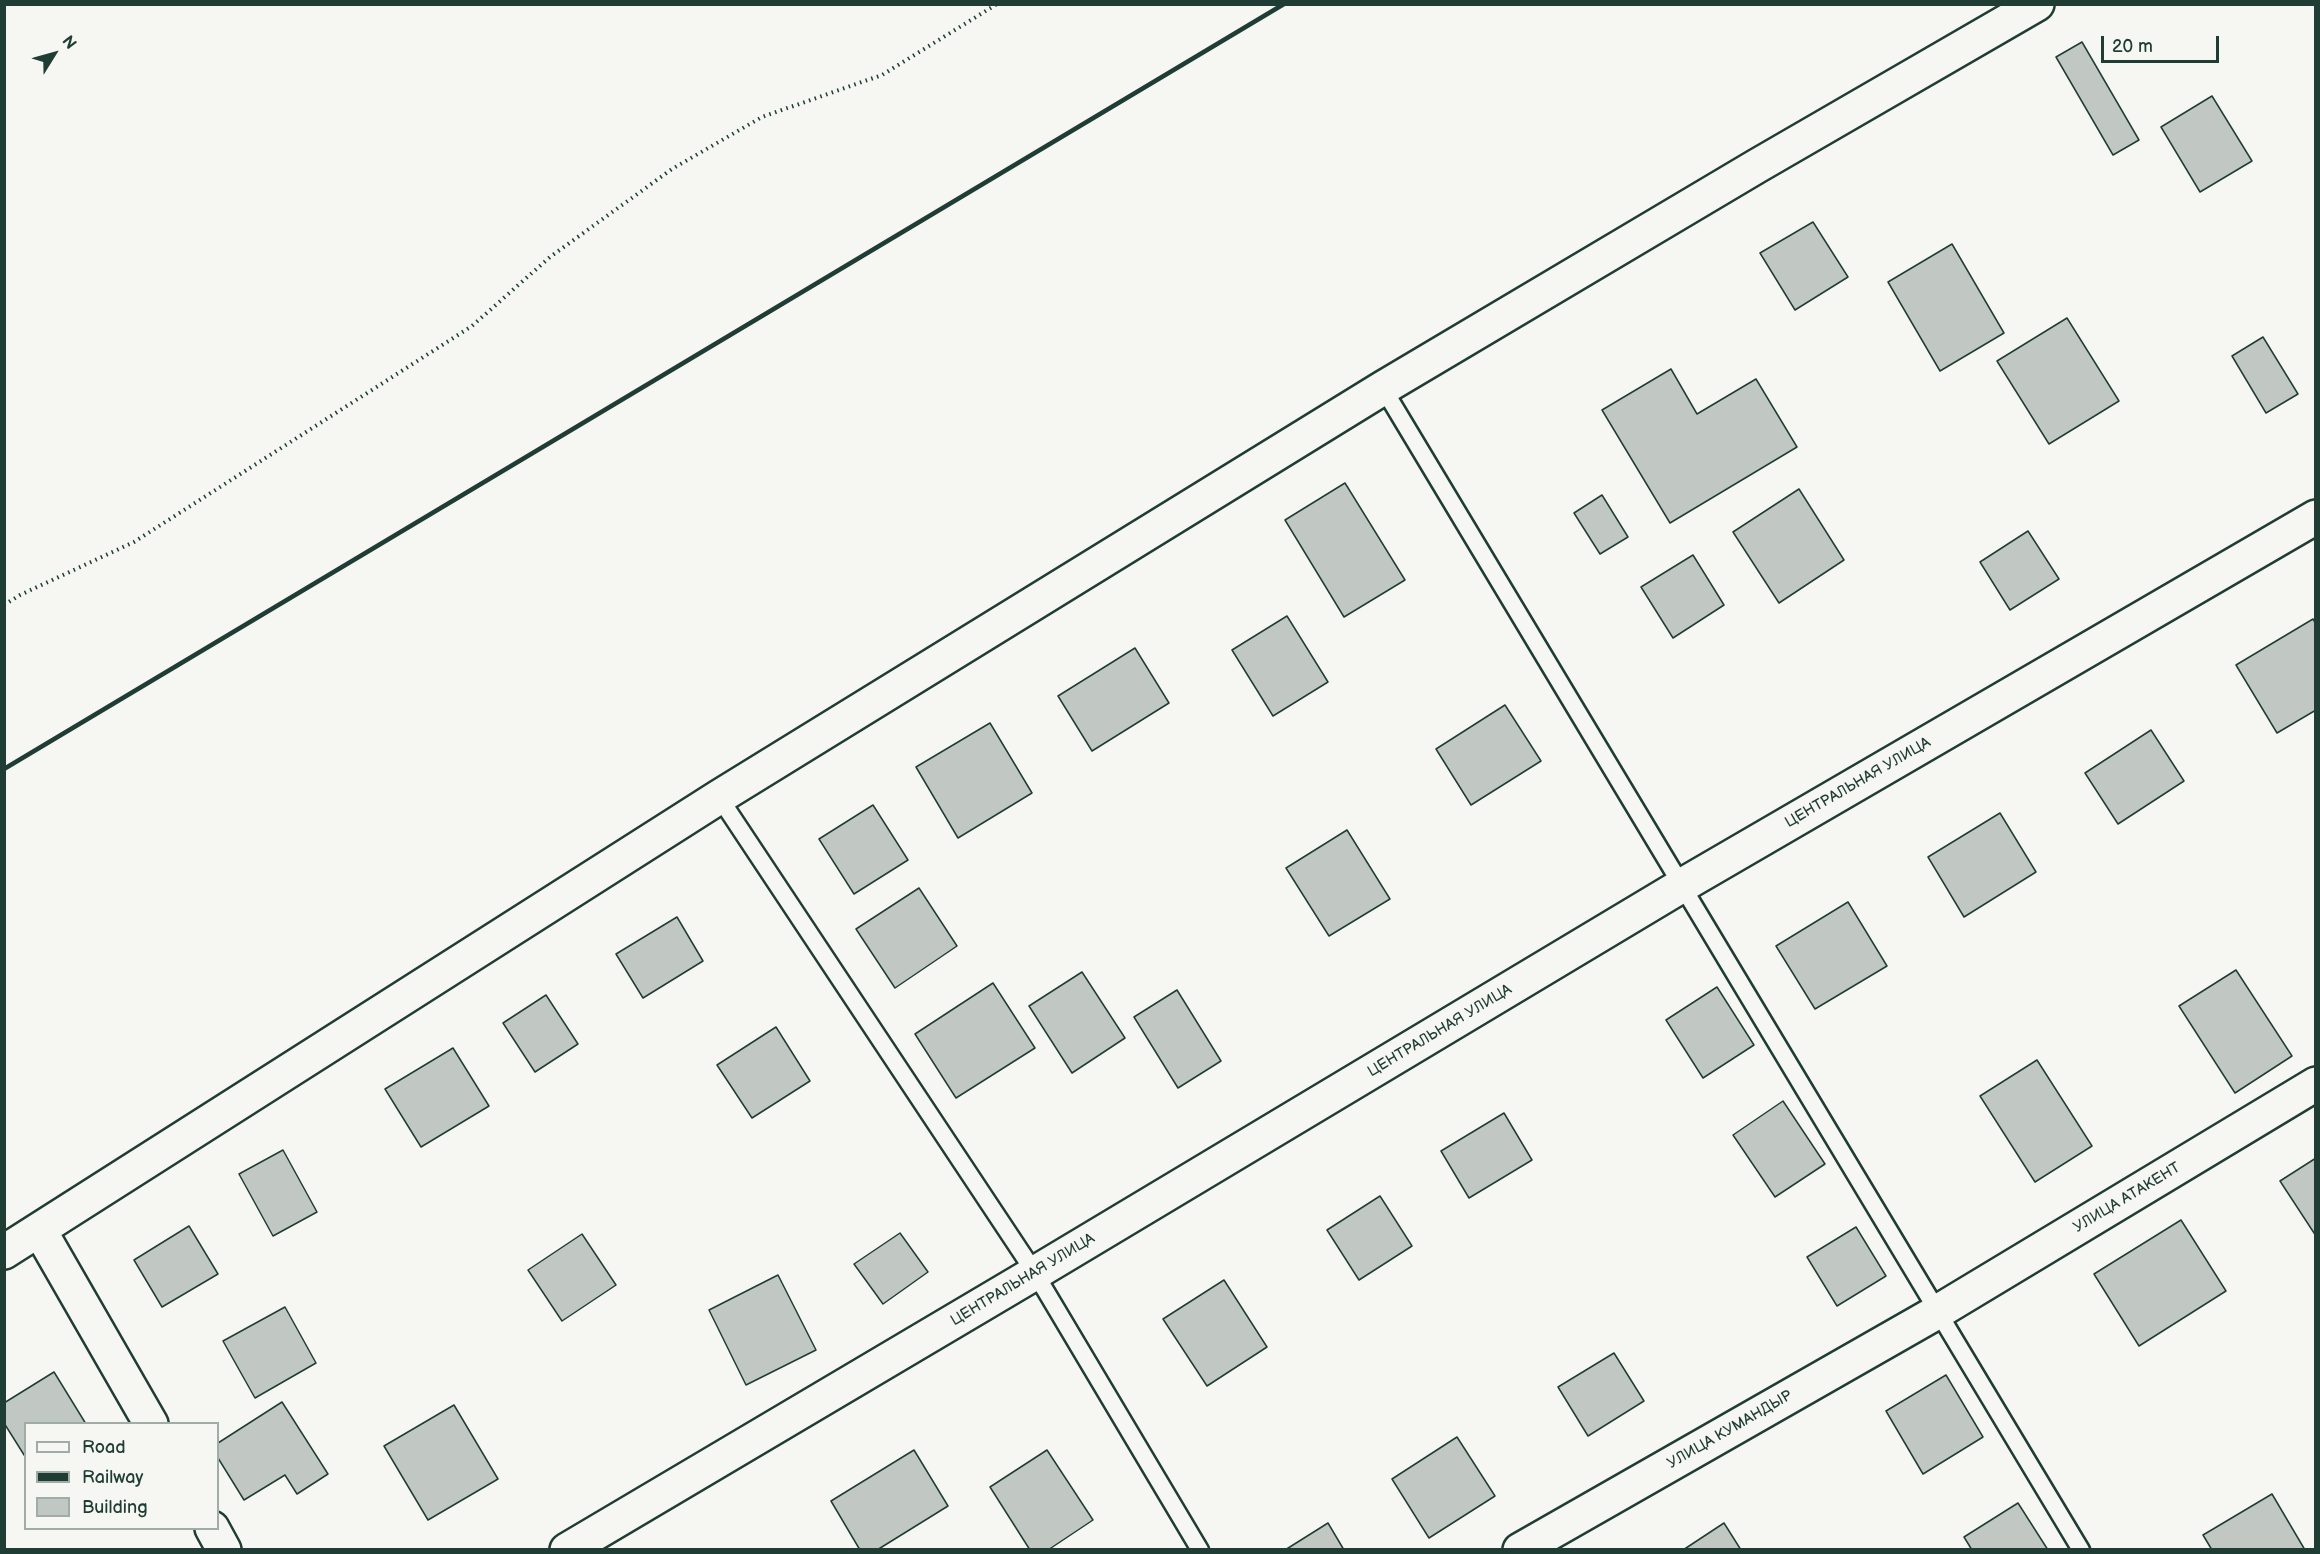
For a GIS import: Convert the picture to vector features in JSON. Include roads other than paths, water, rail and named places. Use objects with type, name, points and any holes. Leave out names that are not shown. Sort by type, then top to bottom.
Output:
[{"type":"street","points":[[4,1252],[719,797],[1383,388],[1757,166],[2037,4]]},
{"type":"street","name":"ЦЕНТРАЛЬНАЯ УЛИЦА","points":[[567,1550],[1682,886],[2316,517]]},
{"type":"street","name":"УЛИЦА АТАКЕНТ","points":[[1940,1311],[2316,1084]]},
{"type":"street","points":[[40,1231],[150,1422]]},
{"type":"street","name":"УЛИЦА КУМАНДЫР","points":[[1520,1550],[1940,1311]]},
{"type":"street","points":[[213,1530],[224,1550]]},
{"type":"lane","points":[[1383,388],[1940,1311],[2081,1550]]},
{"type":"lane","points":[[719,797],[1035,1273],[1200,1550]]},
{"type":"railway","points":[[4,769],[1284,4]]}]
